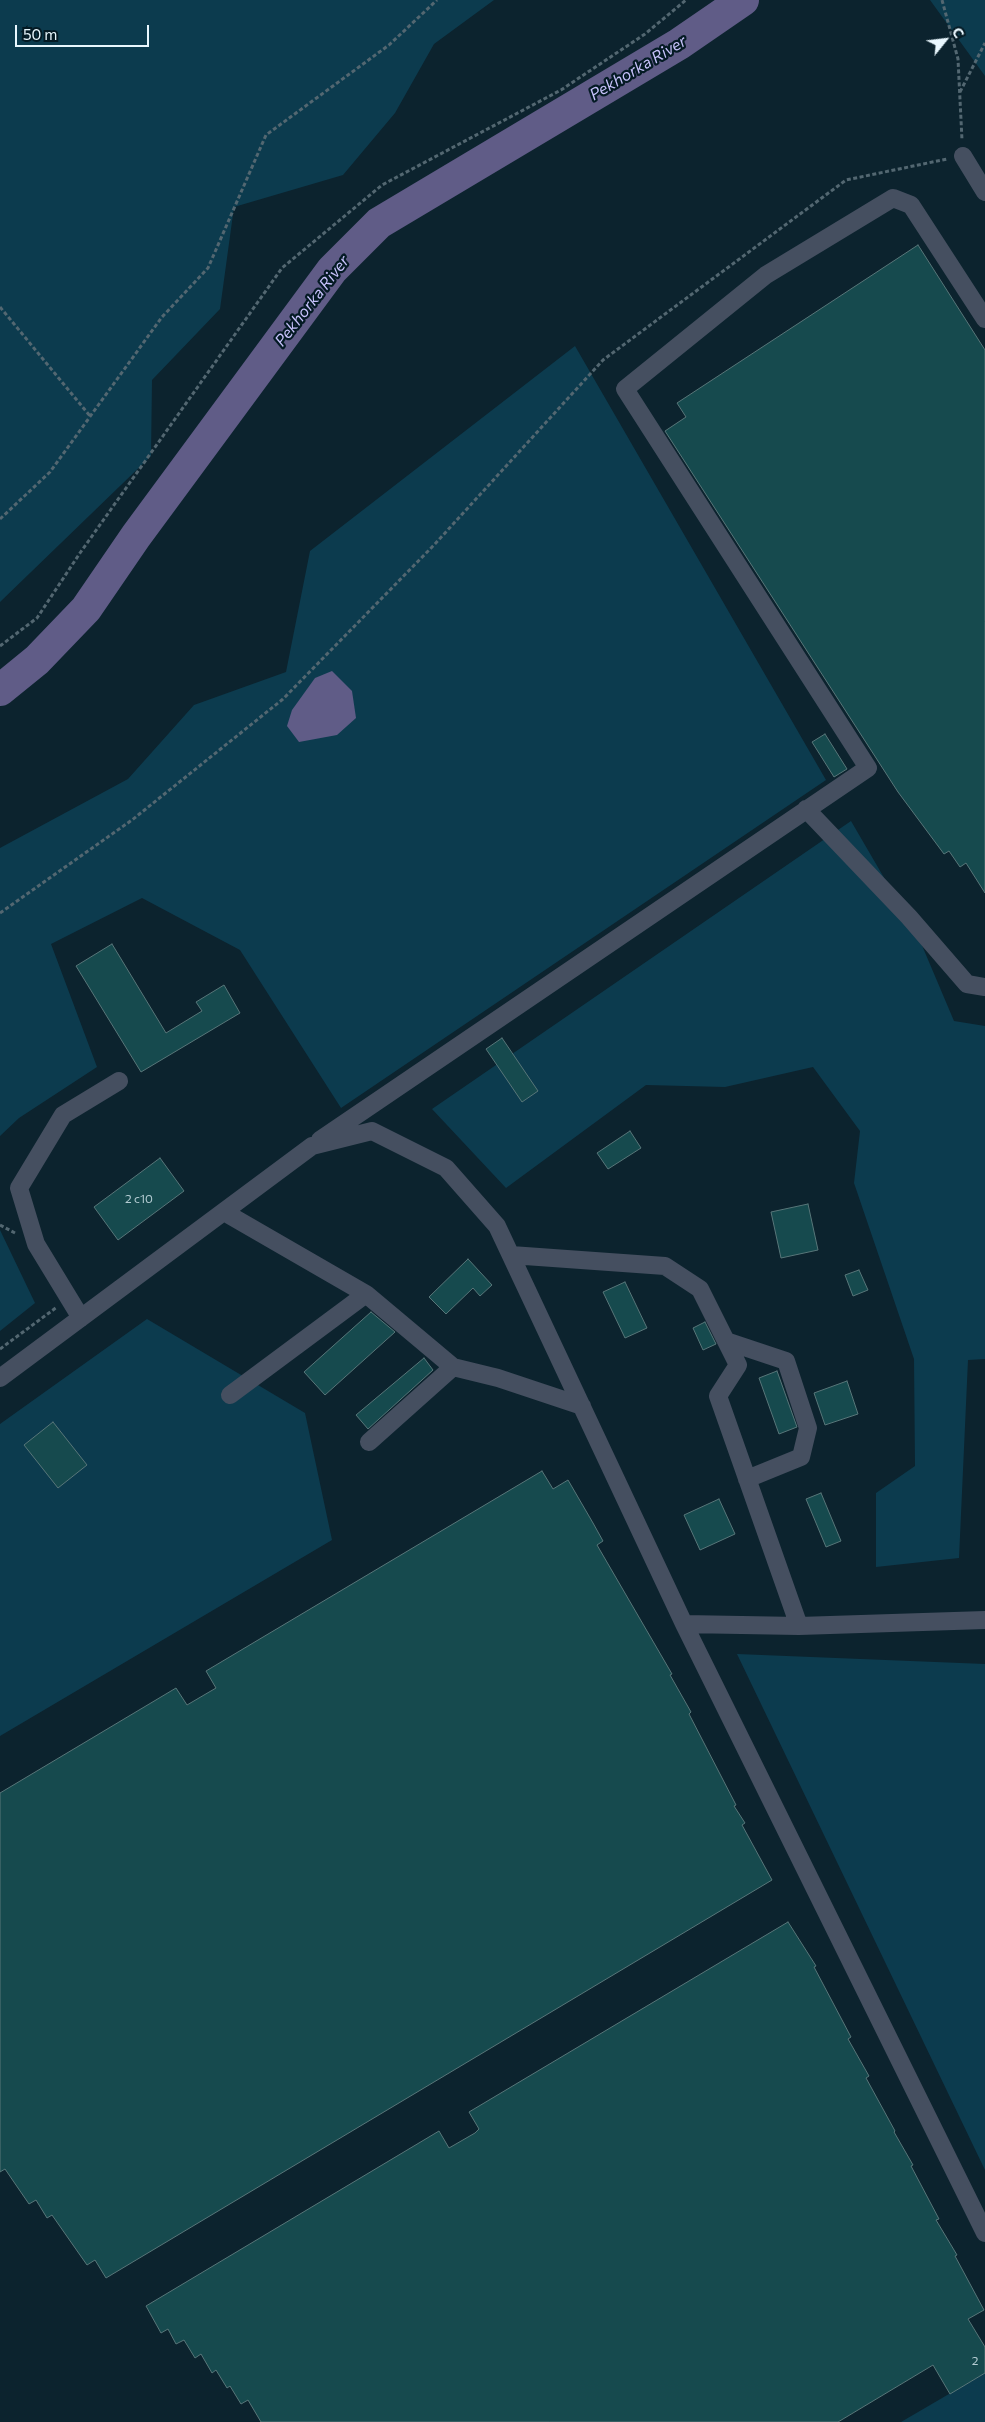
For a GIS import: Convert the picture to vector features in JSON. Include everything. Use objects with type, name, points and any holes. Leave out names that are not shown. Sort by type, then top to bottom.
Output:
[{"type":"street","points":[[963,156],[985,192]]},
{"type":"street","points":[[0,1378],[312,1146],[868,768],[625,389],[766,275],[893,198],[911,205],[985,319]]},
{"type":"street","points":[[806,809],[909,917],[967,984],[985,987]]},
{"type":"street","points":[[81,1318],[36,1244],[19,1188],[64,1115],[119,1082]]},
{"type":"street","points":[[312,1146],[372,1131],[446,1168],[497,1226],[684,1624],[985,2233]]},
{"type":"street","points":[[224,1212],[366,1294],[453,1367],[498,1378],[582,1406]]},
{"type":"street","points":[[511,1256],[665,1266],[700,1289],[738,1365],[718,1396],[798,1626]]},
{"type":"street","points":[[230,1395],[366,1294]]},
{"type":"street","points":[[726,1341],[786,1361],[808,1428],[801,1457],[747,1479]]},
{"type":"street","points":[[369,1442],[453,1367]]},
{"type":"street","points":[[684,1624],[798,1626],[985,1620]]},
{"type":"path","points":[[0,519],[50,472],[162,317],[208,268],[266,135],[389,45],[437,0]]},
{"type":"path","points":[[0,646],[37,618],[86,544],[282,268],[382,185],[561,90],[645,34],[686,0]]},
{"type":"path","points":[[0,913],[132,820],[283,698],[434,545],[603,360],[846,180],[963,156],[958,59],[942,0]]},
{"type":"path","points":[[960,92],[985,43]]},
{"type":"path","points":[[0,307],[90,416]]},
{"type":"path","points":[[0,1349],[69,1298]]},
{"type":"shaded area","points":[[0,0],[494,0],[434,44],[395,113],[343,175],[234,207],[220,309],[152,380],[151,456],[0,602]]},
{"type":"shaded area","points":[[930,0],[985,0],[985,76]]},
{"type":"shaded area","points":[[575,346],[826,780],[341,1108],[240,950],[142,898],[51,944],[97,1067],[19,1118],[0,1136],[0,848],[128,779],[194,705],[286,672],[310,551]]},
{"type":"shaded area","points":[[332,671],[352,691],[356,718],[337,735],[299,742],[287,726],[292,710],[315,678]]},
{"type":"shaded area","points":[[851,821],[918,936],[954,1021],[985,1026],[985,1359],[968,1360],[959,1558],[876,1567],[876,1493],[915,1466],[914,1359],[854,1183],[860,1131],[813,1067],[725,1087],[646,1085],[506,1188],[432,1109]]},
{"type":"shaded area","points":[[0,1230],[35,1303],[0,1331]]},
{"type":"shaded area","points":[[147,1319],[305,1413],[332,1540],[0,1736],[0,1424]]},
{"type":"shaded area","points":[[737,1654],[985,1664],[985,2170]]},
{"type":"shaded area","points":[[985,2373],[985,2422],[901,2422]]},
{"type":"building","points":[[918,245],[985,350],[985,893],[966,863],[960,867],[949,851],[944,854],[898,792],[665,431],[686,417],[677,403]]},
{"type":"building","points":[[825,734],[847,769],[834,777],[812,742]]},
{"type":"building","points":[[112,944],[166,1033],[202,1011],[196,1002],[224,985],[240,1013],[141,1072],[76,966]]},
{"type":"building","points":[[502,1038],[538,1091],[522,1102],[486,1049]]},
{"type":"building","points":[[630,1131],[641,1148],[608,1169],[597,1153]]},
{"type":"building","points":[[160,1158],[184,1191],[118,1240],[94,1207]]},
{"type":"building","points":[[808,1204],[818,1250],[781,1258],[771,1212]]},
{"type":"building","points":[[468,1259],[492,1285],[480,1296],[473,1288],[446,1314],[429,1297]]},
{"type":"building","points":[[859,1270],[868,1290],[853,1296],[845,1275]]},
{"type":"building","points":[[625,1282],[647,1328],[625,1338],[603,1292]]},
{"type":"building","points":[[371,1312],[395,1332],[325,1395],[304,1372]]},
{"type":"building","points":[[705,1322],[716,1344],[703,1350],[693,1328]]},
{"type":"building","points":[[424,1358],[433,1370],[368,1429],[356,1415]]},
{"type":"building","points":[[777,1371],[797,1427],[779,1434],[759,1378]]},
{"type":"building","points":[[847,1381],[858,1414],[825,1425],[814,1393]]},
{"type":"building","points":[[53,1422],[87,1465],[58,1488],[24,1445]]},
{"type":"building","points":[[542,1471],[553,1489],[568,1480],[593,1523],[603,1541],[597,1545],[672,1674],[670,1675],[691,1712],[689,1714],[736,1805],[734,1806],[745,1823],[742,1825],[772,1880],[106,2278],[95,2260],[87,2265],[52,2215],[47,2218],[36,2200],[29,2204],[5,2169],[0,2172],[0,1793],[176,1688],[187,1705],[216,1688],[206,1671]]},
{"type":"building","points":[[821,1493],[841,1541],[826,1547],[806,1499]]},
{"type":"building","points":[[719,1499],[735,1534],[700,1550],[684,1515]]},
{"type":"building","points":[[788,1922],[816,1966],[814,1967],[851,2037],[848,2039],[869,2076],[866,2078],[913,2165],[911,2166],[939,2219],[936,2220],[957,2255],[955,2256],[984,2310],[968,2319],[985,2347],[985,2373],[950,2394],[933,2365],[838,2422],[261,2422],[248,2400],[241,2404],[230,2386],[227,2388],[216,2370],[212,2373],[201,2354],[195,2358],[184,2340],[176,2344],[168,2329],[161,2333],[146,2306],[439,2131],[449,2148],[475,2133],[479,2129],[469,2112]]},
{"type":"waterway","name":"Pekhorka River","points":[[0,690],[37,660],[86,609],[136,536],[332,270],[379,223],[679,44],[743,0]]}]
